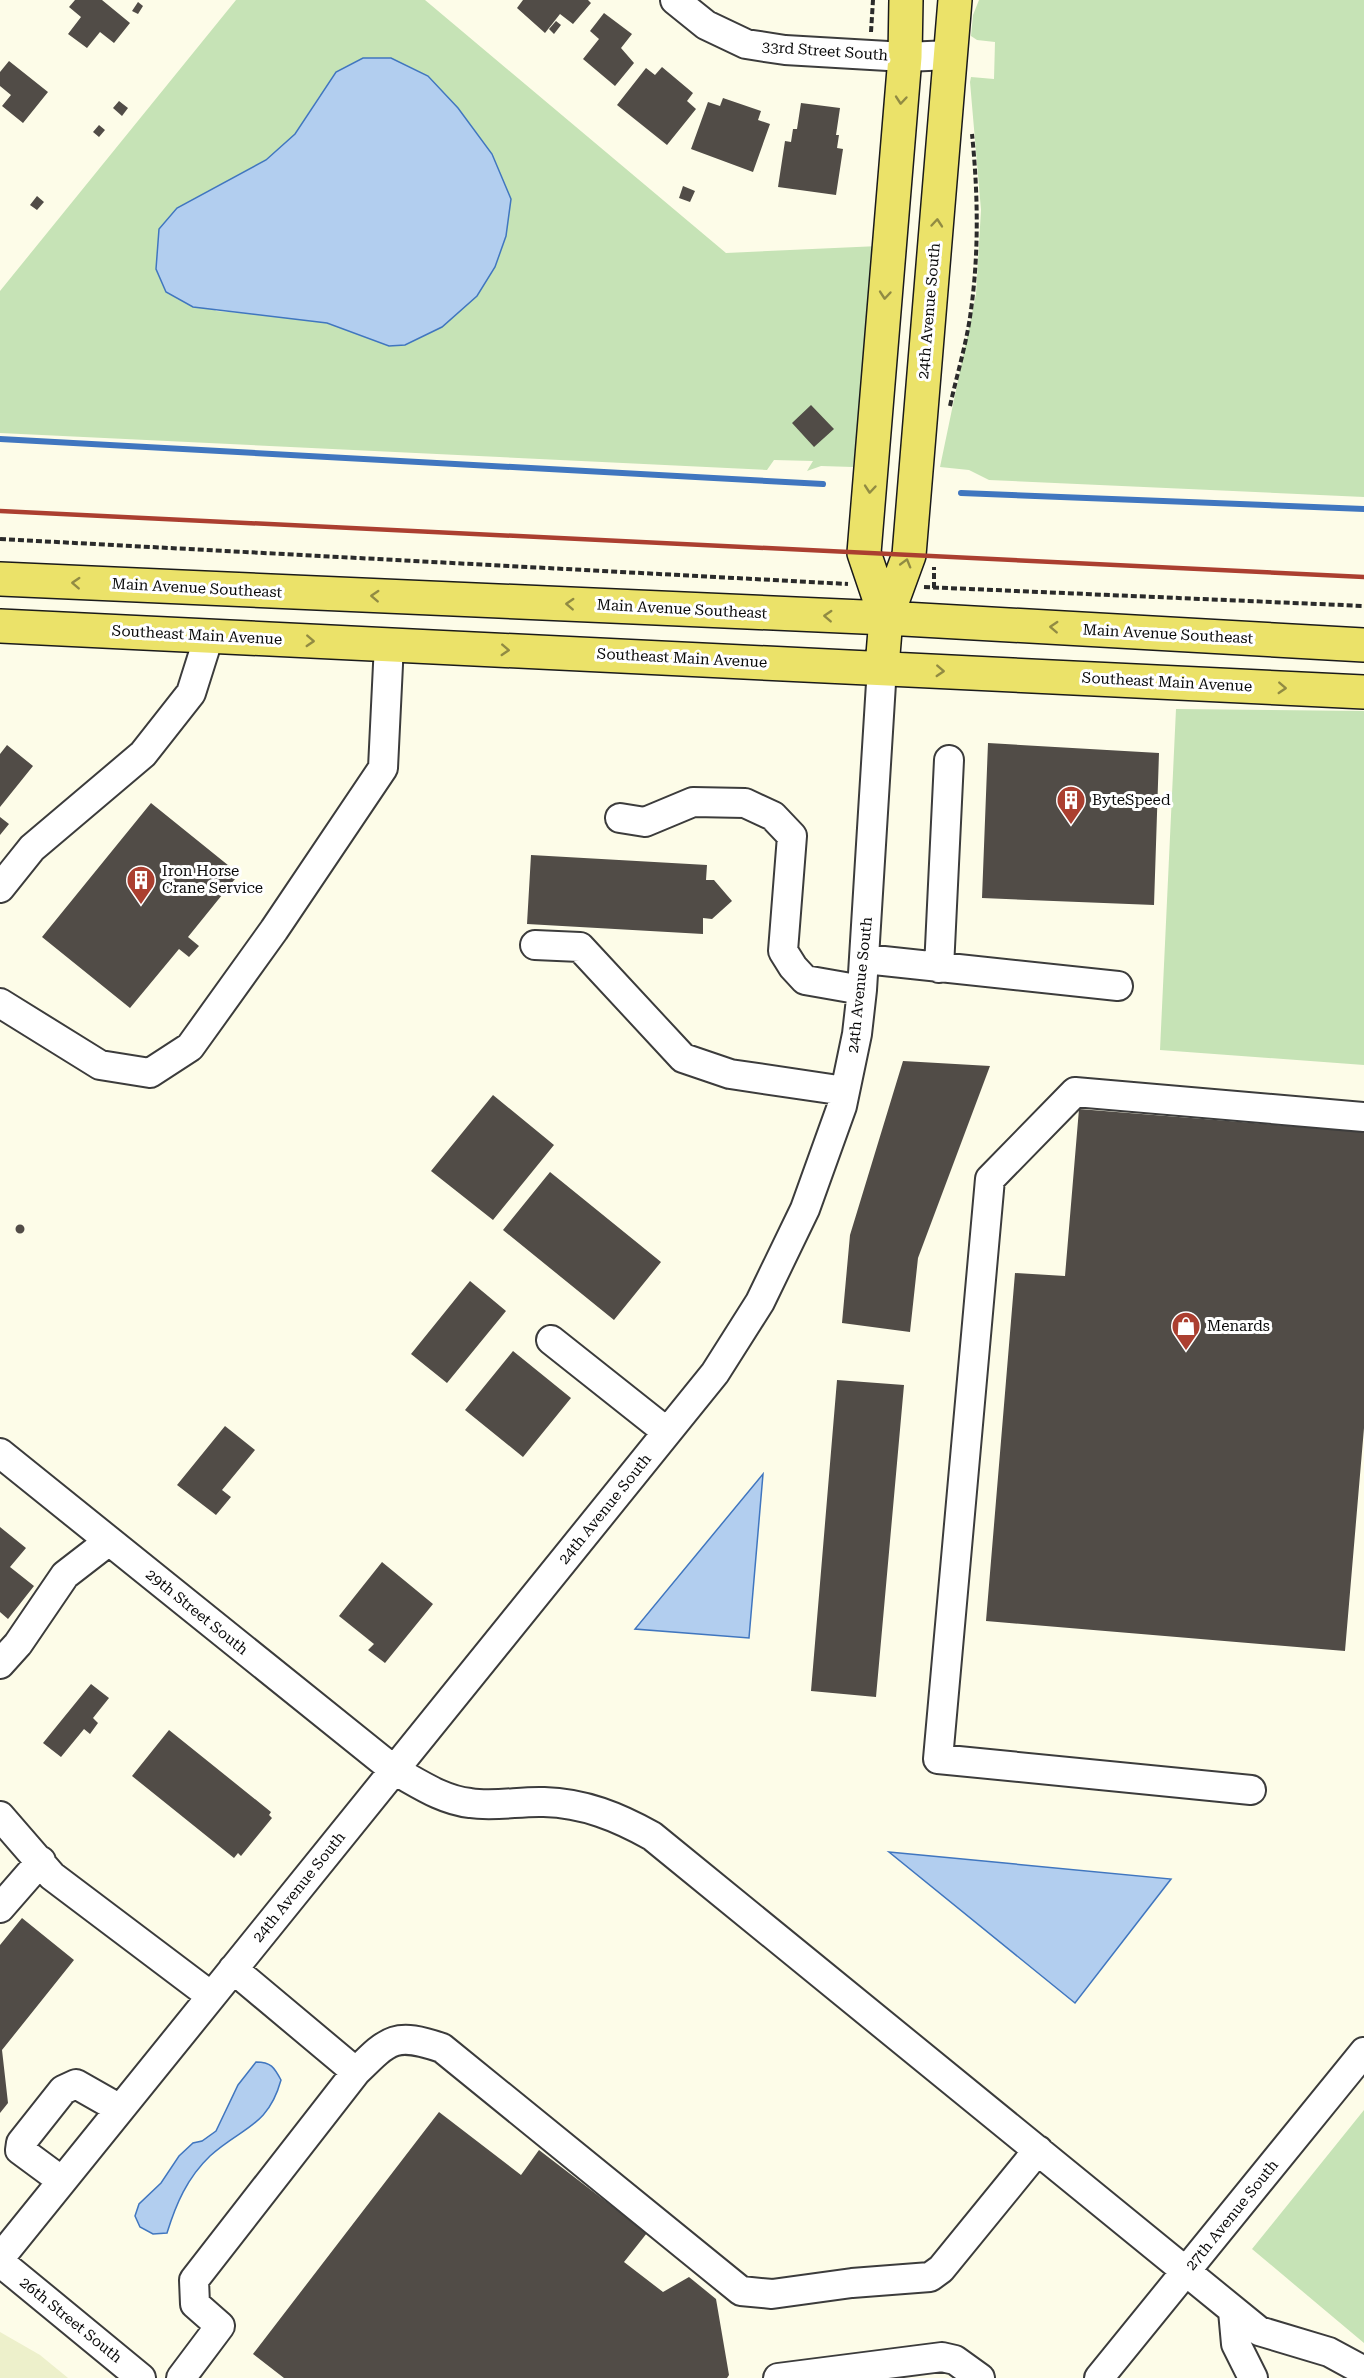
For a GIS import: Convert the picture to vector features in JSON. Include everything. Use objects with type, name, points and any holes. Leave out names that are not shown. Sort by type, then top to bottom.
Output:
[{"type":"main road","points":[[886,586],[864,553],[905,57],[906,0]]},
{"type":"main road","name":"24th Avenue South","points":[[882,668],[886,586],[909,555],[955,0]]},
{"type":"main road","name":"Main Avenue Southeast","points":[[0,579],[886,618],[1364,645]]},
{"type":"main road","name":"Southeast Main Avenue","points":[[0,626],[1364,692]]},
{"type":"street","name":"33rd Street South","points":[[675,0],[706,25],[746,44],[785,50],[905,57],[951,55]]},
{"type":"street","points":[[0,888],[32,848],[143,754],[191,693],[209,636]]},
{"type":"street","points":[[0,1003],[100,1065],[150,1073],[190,1047],[274,930],[383,768],[389,644]]},
{"type":"street","name":"24th Avenue South","points":[[0,2258],[715,1373],[760,1302],[805,1209],[845,1091],[857,1034],[862,990],[882,668]]},
{"type":"street","points":[[939,968],[949,760]]},
{"type":"street","points":[[620,818],[645,822],[693,802],[745,803],[773,816],[792,836],[783,951],[793,968],[805,980],[862,990]]},
{"type":"street","points":[[536,945],[579,947],[683,1058],[730,1074],[845,1091]]},
{"type":"street","points":[[864,959],[1118,986]]},
{"type":"street","points":[[1251,1790],[938,1760],[990,1179],[1075,1092],[1364,1117]]},
{"type":"street","points":[[551,1340],[668,1432]]},
{"type":"street","name":"29th Street South","points":[[0,1454],[394,1770],[443,1796],[470,1804],[545,1802],[586,1807],[622,1819],[652,1836],[1259,2331],[1329,2352],[1364,2371]]},
{"type":"street","points":[[0,1664],[18,1644],[65,1575],[109,1541]]},
{"type":"street","points":[[0,1816],[52,1876],[211,1996]]},
{"type":"street","points":[[0,1908],[40,1862]]},
{"type":"street","points":[[233,1969],[356,2072]]},
{"type":"street","points":[[181,2378],[219,2326],[195,2304],[194,2280],[356,2072],[381,2048],[400,2038],[442,2048],[741,2291],[772,2294],[852,2283],[930,2277],[941,2269],[1038,2150]]},
{"type":"street","name":"27th Avenue South","points":[[1099,2378],[1364,2052]]},
{"type":"street","points":[[62,2181],[20,2150],[21,2143],[63,2090],[76,2084],[120,2109]]},
{"type":"street","name":"26th Street South","points":[[0,2262],[141,2378]]},
{"type":"street","points":[[1233,2311],[1236,2344],[1253,2378]]},
{"type":"street","points":[[778,2378],[942,2357],[955,2360],[980,2378]]},
{"type":"path","points":[[870,54],[873,0]]},
{"type":"path","points":[[0,539],[698,574],[886,586],[1364,606]]},
{"type":"green space","points":[[236,0],[425,0],[726,253],[879,246],[853,467],[821,466],[807,471],[813,461],[774,460],[767,470],[0,433],[0,291]],"holes":[[[320,95],[506,236],[495,267],[477,296],[389,346],[327,323],[282,316],[216,311],[159,229],[177,208],[266,160],[295,134]]]},
{"type":"green space","points":[[979,0],[1364,0],[1364,497],[989,480],[969,470],[940,467],[976,294],[981,210],[970,82],[971,77],[994,79],[995,42],[977,40],[971,36],[973,15]]},
{"type":"green space","points":[[1176,709],[1364,711],[1364,1065],[1160,1050]]},
{"type":"green space","points":[[1364,2110],[1364,2343],[1252,2249]]},
{"type":"green space","points":[[0,2332],[40,2355],[68,2378],[0,2378]]},
{"type":"water","points":[[363,58],[391,58],[428,76],[458,108],[492,154],[511,199],[506,236],[495,267],[477,296],[442,327],[405,345],[389,346],[327,323],[193,307],[166,292],[156,269],[159,229],[177,208],[266,160],[295,134],[336,72]]},
{"type":"water","points":[[763,1474],[749,1638],[635,1629]]},
{"type":"water","points":[[889,1852],[1171,1879],[1075,2003]]},
{"type":"water","points":[[256,2062],[271,2066],[281,2080],[269,2108],[253,2125],[222,2146],[202,2164],[183,2192],[167,2233],[153,2234],[140,2227],[135,2216],[139,2204],[161,2183],[179,2156],[193,2143],[202,2141],[216,2131],[238,2085]]},
{"type":"building","points":[[75,0],[102,0],[130,23],[114,43],[100,32],[87,48],[68,34],[81,17],[69,7]]},
{"type":"building","points":[[523,0],[588,0],[591,3],[573,24],[560,14],[545,33],[517,8]]},
{"type":"building","points":[[138,2],[143,6],[138,14],[132,11]]},
{"type":"building","points":[[604,13],[632,34],[621,48],[634,63],[615,86],[583,59],[599,39],[590,31]]},
{"type":"building","points":[[556,21],[561,25],[554,34],[549,29]]},
{"type":"building","points":[[9,61],[48,92],[23,123],[2,106],[11,95],[0,86],[0,72]]},
{"type":"building","points":[[662,67],[693,93],[687,101],[696,109],[667,145],[617,105],[646,68],[655,75]]},
{"type":"building","points":[[723,98],[761,111],[758,120],[770,124],[753,172],[691,149],[708,102],[720,106]]},
{"type":"building","points":[[119,101],[128,108],[122,116],[113,108]]},
{"type":"building","points":[[801,103],[840,108],[836,135],[839,135],[837,148],[843,149],[836,195],[778,187],[785,141],[791,142],[793,129],[797,129]]},
{"type":"building","points":[[99,125],[105,130],[99,137],[93,132]]},
{"type":"building","points":[[683,186],[695,191],[690,202],[679,198]]},
{"type":"building","points":[[37,196],[44,202],[37,210],[30,205]]},
{"type":"building","points":[[811,405],[834,429],[814,447],[792,423]]},
{"type":"building","name":"ByteSpeed","points":[[988,743],[1159,753],[1154,905],[982,898]]},
{"type":"building","points":[[7,745],[33,766],[0,807],[0,754]]},
{"type":"building","name":"Iron Horse Crane Service","points":[[151,803],[239,874],[188,937],[199,946],[189,957],[179,949],[130,1008],[42,937]]},
{"type":"building","points":[[0,817],[9,824],[0,835]]},
{"type":"building","points":[[531,855],[707,865],[706,880],[714,880],[732,901],[712,919],[703,918],[703,934],[527,924]]},
{"type":"building","points":[[903,1061],[990,1066],[918,1258],[910,1332],[842,1323],[850,1235]]},
{"type":"building","points":[[493,1095],[554,1145],[493,1220],[431,1171]]},
{"type":"building","name":"Menards","points":[[1079,1109],[1364,1132],[1364,1428],[1345,1651],[986,1621],[1015,1273],[1065,1276]]},
{"type":"building","points":[[550,1172],[661,1262],[614,1320],[503,1230]]},
{"type":"building","points":[[20,1225],[24,1229],[20,1233],[16,1229]]},
{"type":"building","points":[[470,1281],[506,1311],[447,1383],[411,1354]]},
{"type":"building","points":[[513,1351],[571,1398],[523,1457],[465,1410]]},
{"type":"building","points":[[837,1380],[904,1385],[876,1697],[811,1691]]},
{"type":"building","points":[[225,1426],[255,1450],[222,1490],[231,1497],[216,1515],[177,1485]]},
{"type":"building","points":[[0,1527],[26,1548],[10,1567],[34,1586],[8,1619],[0,1612]]},
{"type":"building","points":[[382,1562],[433,1604],[385,1663],[368,1650],[374,1644],[339,1616]]},
{"type":"building","points":[[91,1684],[109,1698],[93,1718],[98,1723],[90,1734],[84,1729],[61,1757],[43,1743]]},
{"type":"building","points":[[169,1730],[271,1812],[269,1815],[272,1818],[241,1856],[238,1853],[234,1858],[132,1776]]},
{"type":"building","points":[[22,1918],[74,1960],[2,2050],[8,2103],[0,2113],[0,1945]]},
{"type":"building","points":[[439,2112],[521,2175],[539,2150],[647,2233],[624,2262],[663,2292],[689,2277],[716,2299],[729,2375],[727,2378],[284,2378],[253,2354]]},
{"type":"waterway","points":[[0,439],[823,484]]},
{"type":"waterway","points":[[961,493],[1364,509]]},
{"type":"railway","points":[[0,511],[1364,577]]},
{"type":"place","name":"ByteSpeed","points":[[1071,826]]},
{"type":"place","name":"Iron Horse Crane Service","points":[[141,906]]},
{"type":"place","name":"Menards","points":[[1186,1352]]}]
